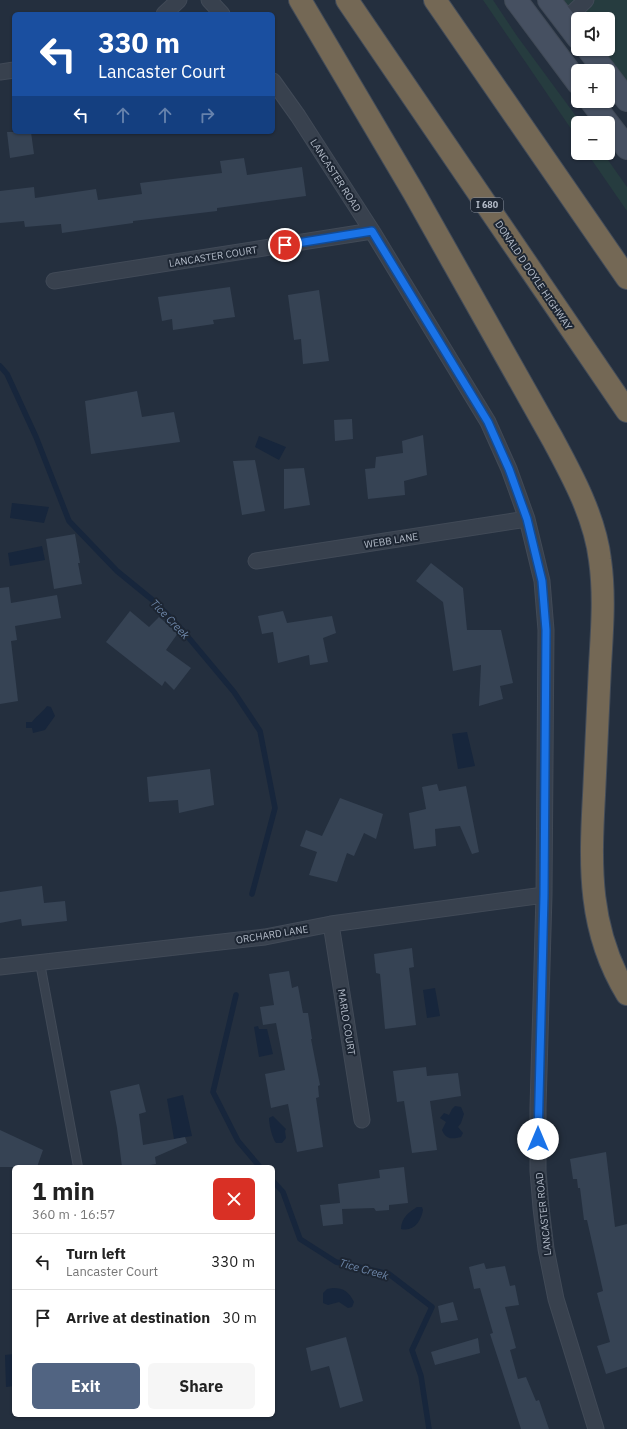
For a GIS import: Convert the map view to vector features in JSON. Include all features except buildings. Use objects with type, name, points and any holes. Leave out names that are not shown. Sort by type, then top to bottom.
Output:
[{"type":"highway","points":[[300,0],[414,193],[552,438],[571,474],[593,528],[600,560],[602,606],[591,847],[593,888],[598,923],[603,943],[618,979],[627,994]]},
{"type":"highway","name":"DONALD D DOYLE HIGHWAY","points":[[347,0],[627,411]]},
{"type":"highway","points":[[435,0],[627,278]]},
{"type":"main road","points":[[516,0],[571,74]]},
{"type":"main road","points":[[549,0],[571,30]]},
{"type":"main road","points":[[593,56],[600,64]]},
{"type":"main road","points":[[615,84],[627,100]]},
{"type":"main road","points":[[596,108],[627,148]]},
{"type":"street","points":[[166,12],[179,0]]},
{"type":"street","points":[[209,0],[220,12]]},
{"type":"street","points":[[564,21],[586,0]]},
{"type":"street","points":[[0,72],[12,70]]},
{"type":"street","name":"LANCASTER ROAD","points":[[275,84],[298,116],[372,231],[488,422],[509,469],[527,519],[542,581],[546,630],[544,895],[538,1108],[538,1170],[546,1249],[556,1299],[596,1429]]},
{"type":"street","name":"LANCASTER COURT","points":[[54,281],[372,231]]},
{"type":"street","name":"WEBB LANE","points":[[256,561],[527,519]]},
{"type":"street","name":"ORCHARD LANE","points":[[0,967],[265,937],[332,924],[544,895]]},
{"type":"street","name":"MARLO COURT","points":[[332,924],[362,1120]]},
{"type":"lane","points":[[40,963],[78,1165]]},
{"type":"green space","points":[[483,0],[493,0],[517,36],[576,116],[571,116],[571,129]]},
{"type":"green space","points":[[549,0],[627,0],[627,100],[615,84],[615,64],[599,64],[593,56],[615,56],[615,12],[571,12],[571,29]]},
{"type":"green space","points":[[592,160],[608,160],[627,187],[627,211]]},
{"type":"water","points":[[259,436],[286,447],[279,460],[255,447]]},
{"type":"water","points":[[12,503],[49,507],[44,523],[10,518]]},
{"type":"water","points":[[42,546],[45,560],[10,566],[8,553]]},
{"type":"water","points":[[47,706],[51,707],[55,716],[45,730],[33,733],[32,728],[26,728],[26,722],[32,722]]},
{"type":"water","points":[[467,732],[475,766],[458,769],[452,734]]},
{"type":"water","points":[[435,988],[440,1016],[427,1018],[423,990]]},
{"type":"water","points":[[258,1026],[259,1029],[267,1029],[273,1054],[259,1057],[254,1027]]},
{"type":"water","points":[[183,1095],[192,1136],[174,1139],[167,1099]]},
{"type":"water","points":[[455,1106],[461,1107],[464,1114],[458,1127],[463,1133],[461,1137],[450,1138],[445,1136],[442,1130],[446,1122],[440,1118],[444,1113],[449,1115]]},
{"type":"water","points":[[273,1116],[286,1129],[286,1138],[282,1143],[276,1143],[272,1134],[269,1118]]},
{"type":"water","points":[[417,1207],[422,1207],[423,1210],[419,1222],[410,1229],[401,1229],[402,1222],[408,1213]]},
{"type":"water","points":[[333,1288],[343,1290],[348,1293],[354,1302],[352,1307],[348,1308],[339,1302],[328,1305],[323,1303],[323,1293],[327,1289]]},
{"type":"water","points":[[12,1354],[12,1386],[6,1387],[5,1355]]},
{"type":"waterway","name":"Tice Creek","points":[[0,366],[7,374],[36,437],[69,521],[117,571],[155,602],[183,631],[234,692],[260,731],[275,808],[252,894]]},
{"type":"waterway","name":"Tice Creek","points":[[236,995],[213,1092],[238,1141],[258,1165]]},
{"type":"waterway","name":"Tice Creek","points":[[275,1183],[283,1192],[300,1239],[336,1262],[389,1274],[432,1307],[412,1350],[421,1376],[429,1429]]},
{"type":"route","points":[[285,245],[372,231],[488,422],[509,469],[527,519],[542,581],[546,630],[544,895],[538,1139]]}]
